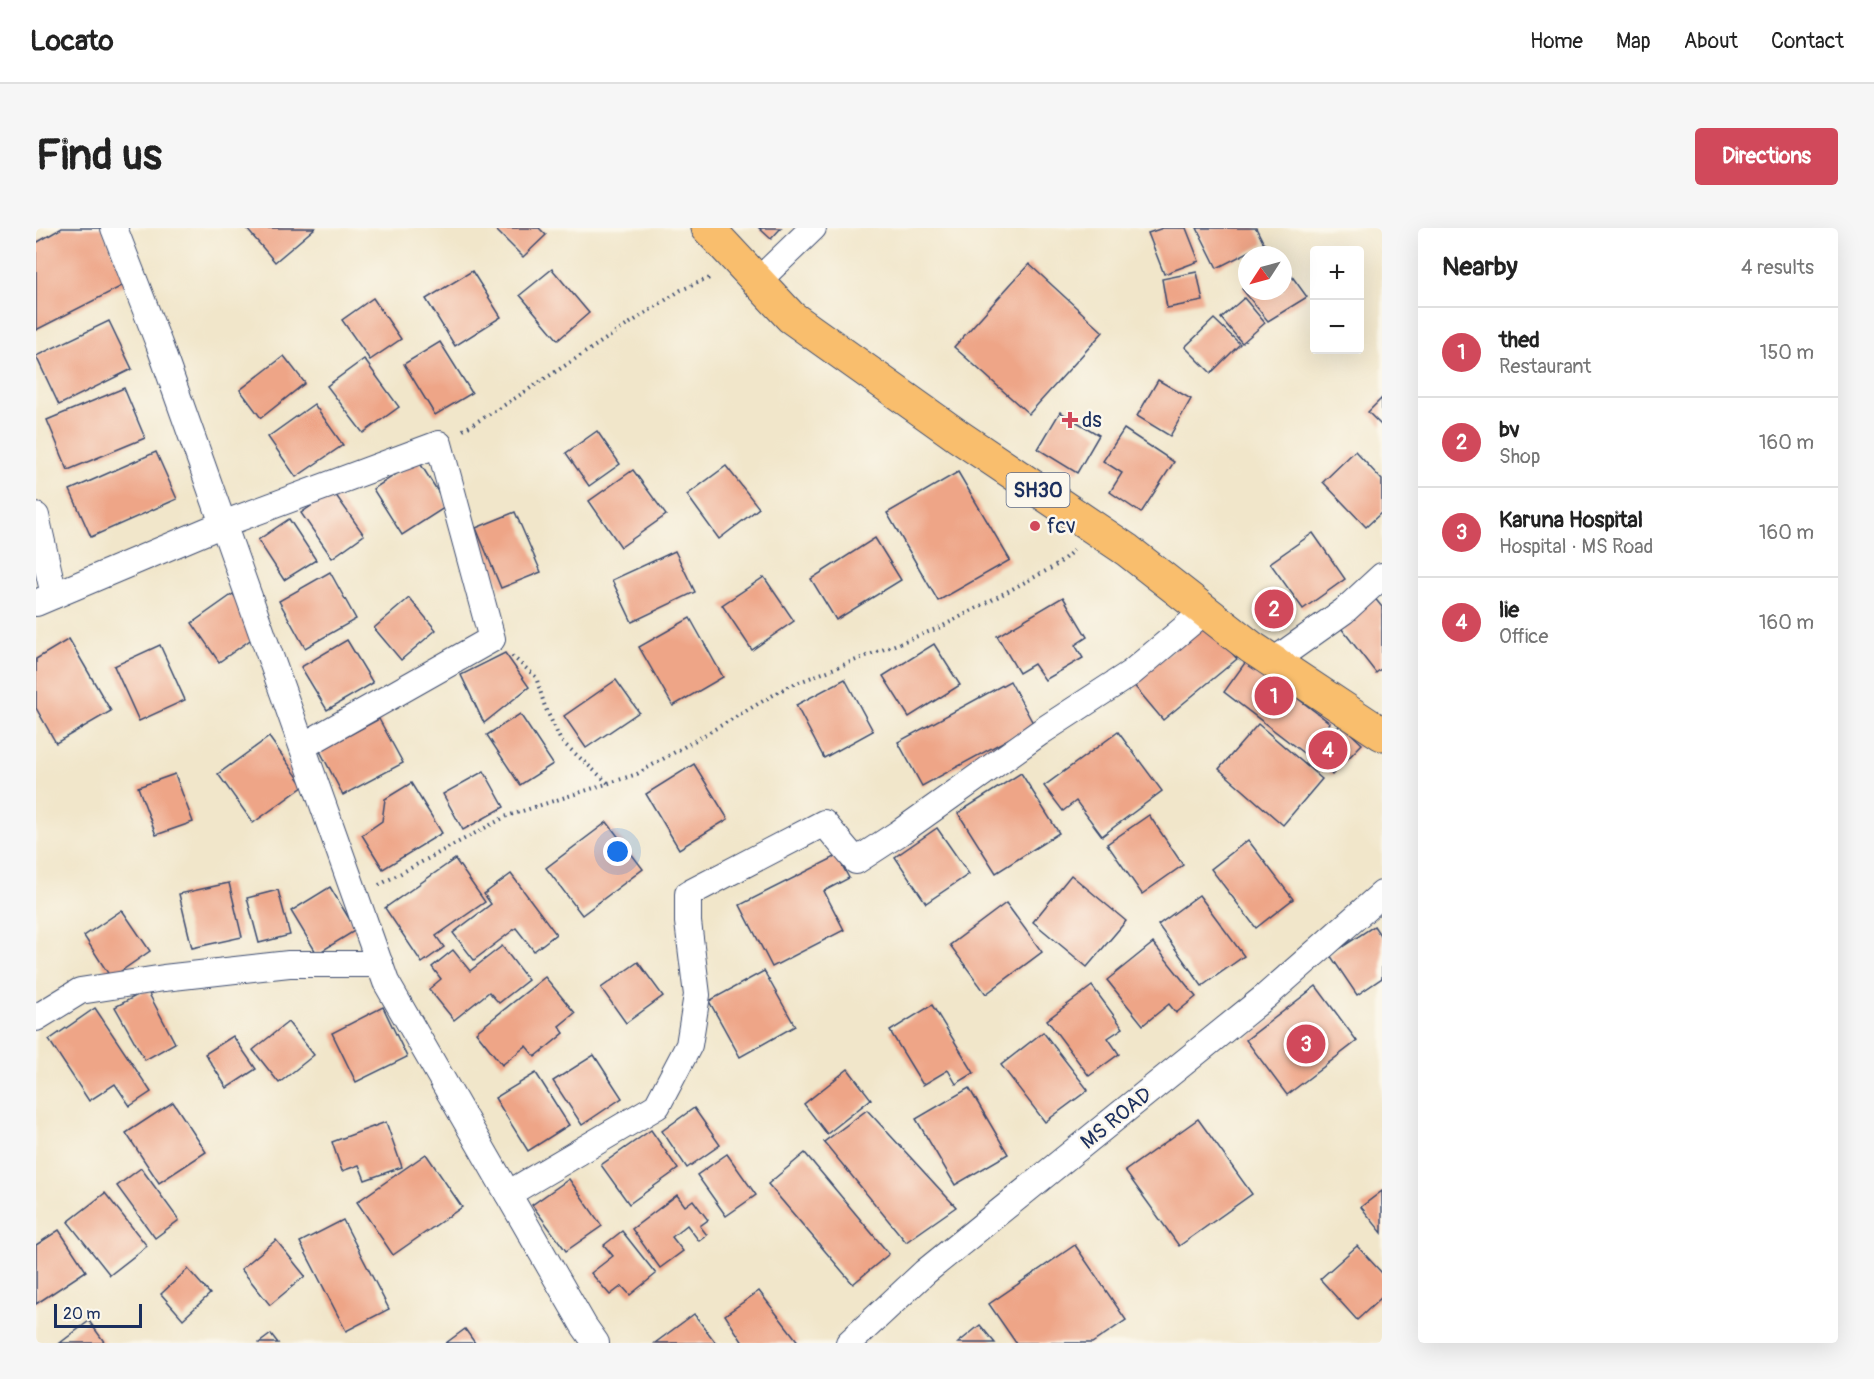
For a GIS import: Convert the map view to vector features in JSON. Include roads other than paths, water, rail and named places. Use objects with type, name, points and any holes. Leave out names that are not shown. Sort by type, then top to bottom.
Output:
[{"type":"main road","name":"SH30","points":[[708,228],[791,317],[958,436],[1127,550],[1272,662],[1382,734]]},
{"type":"street","points":[[114,228],[159,344],[386,982],[584,1326],[596,1343]]},
{"type":"street","points":[[750,272],[813,228]]},
{"type":"street","points":[[36,516],[45,599],[223,524],[439,444],[492,639],[303,746]]},
{"type":"street","points":[[1272,662],[1344,611],[1382,576]]},
{"type":"street","points":[[508,1194],[657,1106],[689,1045],[697,995],[688,922],[688,894],[824,823],[856,861],[1042,730],[1131,673],[1205,611]]},
{"type":"street","name":"MS ROAD","points":[[849,1343],[925,1272],[1265,997],[1382,894]]},
{"type":"street","points":[[36,1018],[80,991],[164,978],[289,964],[380,964]]},
{"type":"place","name":"ds","points":[[1070,420]]},
{"type":"place","name":"fcv","points":[[1035,526]]},
{"type":"place","name":"bv","points":[[1274,609]]},
{"type":"place","name":"thed","points":[[1274,696]]},
{"type":"place","name":"lie","points":[[1328,750]]},
{"type":"place","name":"Karuna Hospital","points":[[1306,1044]]}]
